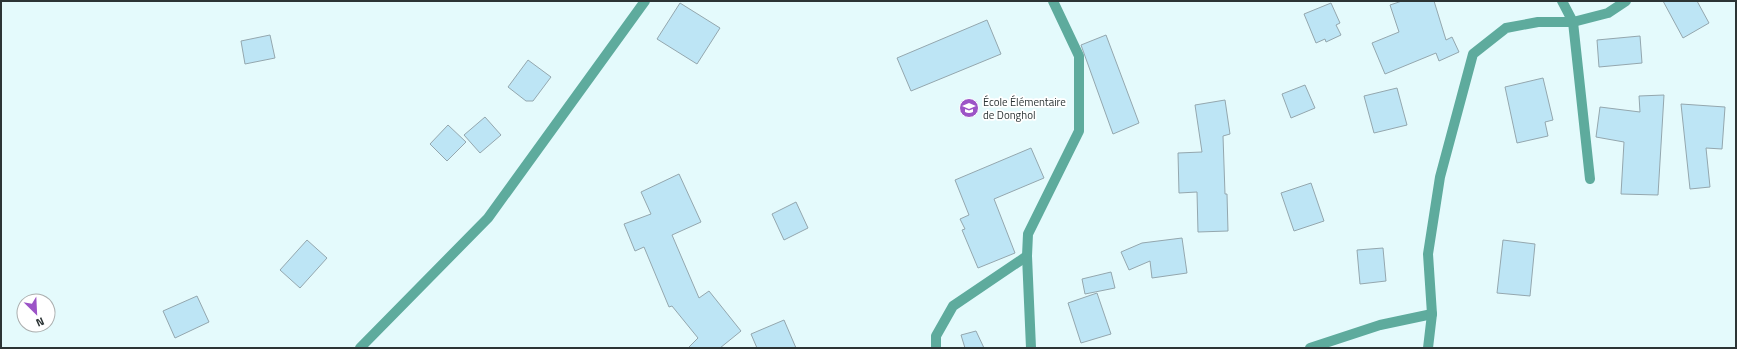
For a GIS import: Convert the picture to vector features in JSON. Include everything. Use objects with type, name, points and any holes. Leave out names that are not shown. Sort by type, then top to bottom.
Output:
[{"type":"street","points":[[360,348],[488,218],[645,1]]},
{"type":"street","points":[[1031,348],[1027,256],[1028,234],[1079,131],[1079,56],[1053,1]]},
{"type":"street","points":[[1562,1],[1573,22],[1590,179]]},
{"type":"street","points":[[1428,348],[1432,314],[1428,254],[1429,246],[1440,177],[1473,54],[1506,28],[1538,22],[1573,22],[1608,13],[1626,1]]},
{"type":"street","points":[[936,348],[936,336],[953,306],[1027,256]]},
{"type":"street","points":[[1310,348],[1380,325],[1432,314]]},
{"type":"building","points":[[1402,1],[1434,1],[1446,40],[1452,37],[1459,52],[1439,61],[1436,53],[1385,74],[1372,43],[1399,32],[1390,5]]},
{"type":"building","points":[[1663,1],[1697,1],[1709,23],[1683,38]]},
{"type":"building","points":[[680,3],[720,28],[697,64],[657,39]]},
{"type":"building","points":[[1331,3],[1340,23],[1336,25],[1341,35],[1326,42],[1325,39],[1316,43],[1304,14]]},
{"type":"building","points":[[987,20],[1001,54],[911,91],[897,58]]},
{"type":"building","points":[[270,35],[275,58],[245,64],[241,41]]},
{"type":"building","points":[[1106,35],[1139,123],[1113,134],[1081,45]]},
{"type":"building","points":[[1640,36],[1642,63],[1599,67],[1597,40]]},
{"type":"building","points":[[528,60],[551,77],[533,101],[526,101],[508,87]]},
{"type":"building","points":[[1543,78],[1553,120],[1545,122],[1548,136],[1517,143],[1505,87]]},
{"type":"building","points":[[1305,85],[1315,108],[1291,118],[1282,94]]},
{"type":"building","points":[[1397,88],[1407,125],[1374,133],[1364,96]]},
{"type":"building","points":[[1664,95],[1658,195],[1621,194],[1624,142],[1596,137],[1600,107],[1640,112],[1639,96]]},
{"type":"building","points":[[1225,100],[1230,134],[1223,136],[1228,231],[1198,232],[1197,192],[1179,193],[1178,153],[1202,152],[1195,105]]},
{"type":"building","points":[[1681,104],[1725,107],[1722,149],[1706,148],[1710,187],[1690,189]]},
{"type":"building","points":[[485,117],[501,135],[480,153],[464,135]]},
{"type":"building","points":[[448,125],[466,142],[447,161],[430,144]]},
{"type":"building","points":[[1031,148],[1044,178],[994,199],[1015,253],[978,268],[962,230],[965,229],[960,219],[969,215],[955,180]]},
{"type":"building","points":[[679,174],[701,222],[672,235],[699,298],[709,291],[741,331],[720,348],[688,348],[698,338],[672,306],[669,307],[644,247],[635,251],[624,224],[651,214],[641,192]]},
{"type":"building","points":[[1311,183],[1324,221],[1294,231],[1281,193]]},
{"type":"building","points":[[796,202],[808,228],[784,240],[772,214]]},
{"type":"building","points":[[1182,238],[1187,273],[1152,278],[1150,261],[1129,270],[1121,252],[1142,243]]},
{"type":"building","points":[[307,240],[327,258],[300,288],[280,270]]},
{"type":"building","points":[[1503,240],[1535,244],[1530,296],[1497,293]]},
{"type":"building","points":[[1383,248],[1386,281],[1360,284],[1357,250]]},
{"type":"building","points":[[1111,272],[1115,288],[1085,294],[1082,279]]},
{"type":"building","points":[[1097,293],[1111,334],[1081,343],[1068,303]]},
{"type":"building","points":[[197,296],[209,322],[175,338],[163,311]]},
{"type":"building","points":[[784,320],[796,348],[757,348],[751,334]]},
{"type":"building","points":[[976,331],[984,348],[965,348],[961,335]]},
{"type":"place","name":"École Élémentaire de Donghol","points":[[969,108]]}]
